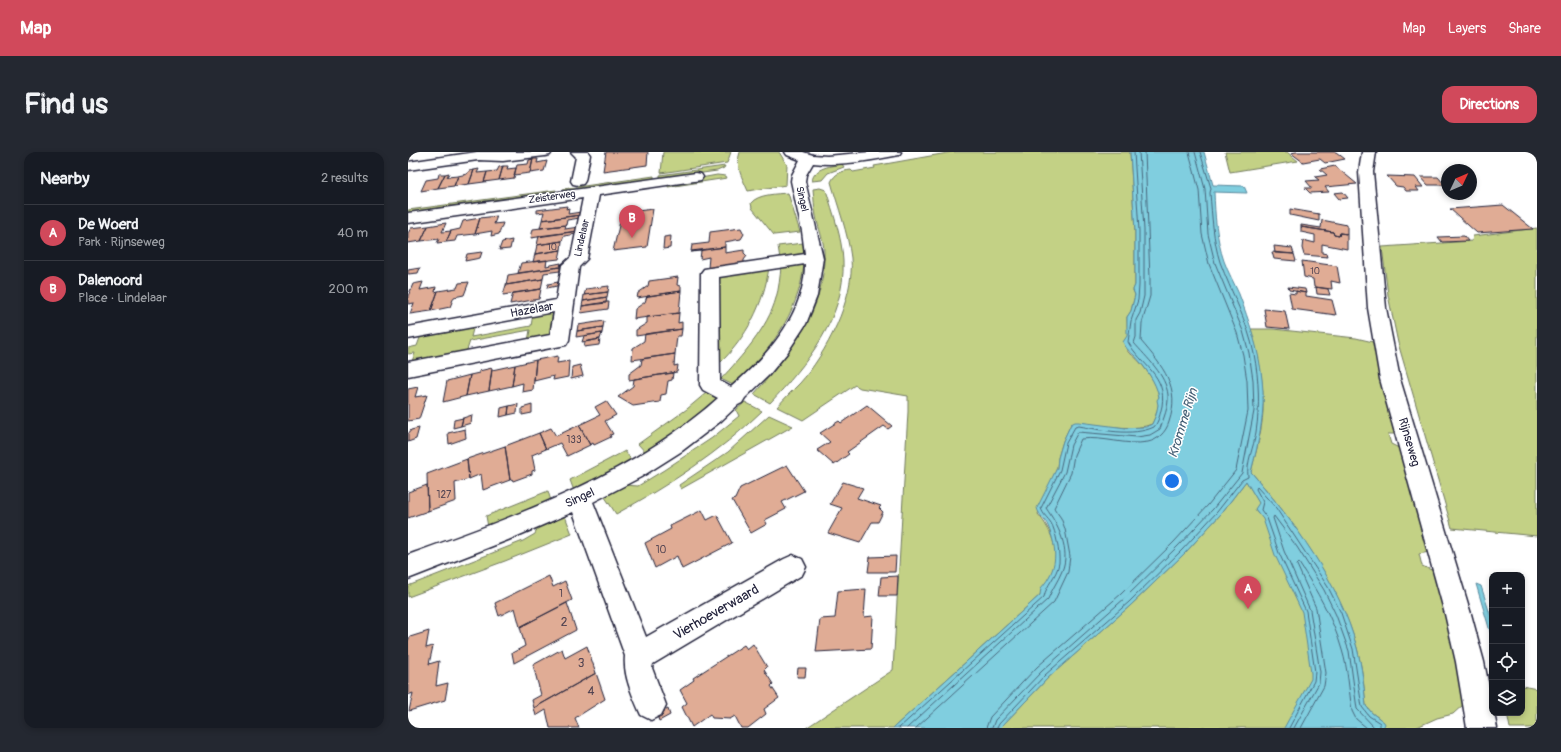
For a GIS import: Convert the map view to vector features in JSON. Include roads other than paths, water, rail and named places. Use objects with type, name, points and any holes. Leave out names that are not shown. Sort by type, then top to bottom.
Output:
[{"type":"street","points":[[408,166],[478,156],[503,157],[545,152]]},
{"type":"street","points":[[578,152],[583,155],[578,181]]},
{"type":"street","points":[[792,152],[808,159],[834,160],[894,152]]},
{"type":"street","name":"Rijnseweg","points":[[1369,152],[1366,172],[1377,308],[1390,379],[1458,614],[1470,662],[1482,728]]},
{"type":"street","name":"Singel","points":[[408,567],[486,538],[580,499],[636,470],[665,452],[735,398],[764,368],[786,342],[793,331],[805,305],[812,281],[814,258],[798,181],[799,175],[808,159]]},
{"type":"street","name":"Zeisterweg","points":[[408,218],[696,177]]},
{"type":"street","name":"Lindelaar","points":[[564,304],[571,265],[580,259],[592,192]]},
{"type":"street","points":[[735,398],[710,385],[710,273],[814,258]]},
{"type":"street","name":"Hazelaar","points":[[408,332],[564,304],[559,340],[408,369]]},
{"type":"street","points":[[580,499],[639,656],[638,668],[651,705]]},
{"type":"street","name":"Vierhoeverwaard","points":[[639,656],[793,567]]},
{"type":"water","name":"Kromme Rijn","points":[[1130,152],[1204,152],[1213,185],[1244,186],[1247,193],[1214,192],[1216,226],[1221,252],[1246,314],[1261,368],[1263,391],[1262,414],[1259,437],[1251,472],[1283,511],[1314,554],[1339,600],[1357,648],[1362,669],[1366,706],[1372,713],[1384,722],[1385,724],[1383,728],[1284,728],[1311,679],[1302,612],[1275,555],[1263,519],[1255,509],[1259,503],[1246,481],[1220,515],[1185,553],[1131,605],[1048,678],[1000,728],[893,728],[1040,595],[1041,588],[1051,574],[1055,559],[1055,551],[1048,526],[1037,508],[1057,468],[1063,441],[1071,424],[1079,422],[1126,428],[1146,427],[1152,424],[1156,415],[1158,405],[1157,400],[1159,397],[1158,391],[1146,370],[1135,356],[1127,349],[1123,342],[1127,336],[1127,317],[1131,311],[1135,295],[1133,290],[1135,285],[1135,231]]},
{"type":"water","points":[[1476,584],[1481,586],[1489,611],[1489,628]]},
{"type":"place","name":"Dalenoord","points":[[632,238]]},
{"type":"place","name":"De Woerd","points":[[1248,609]]}]
